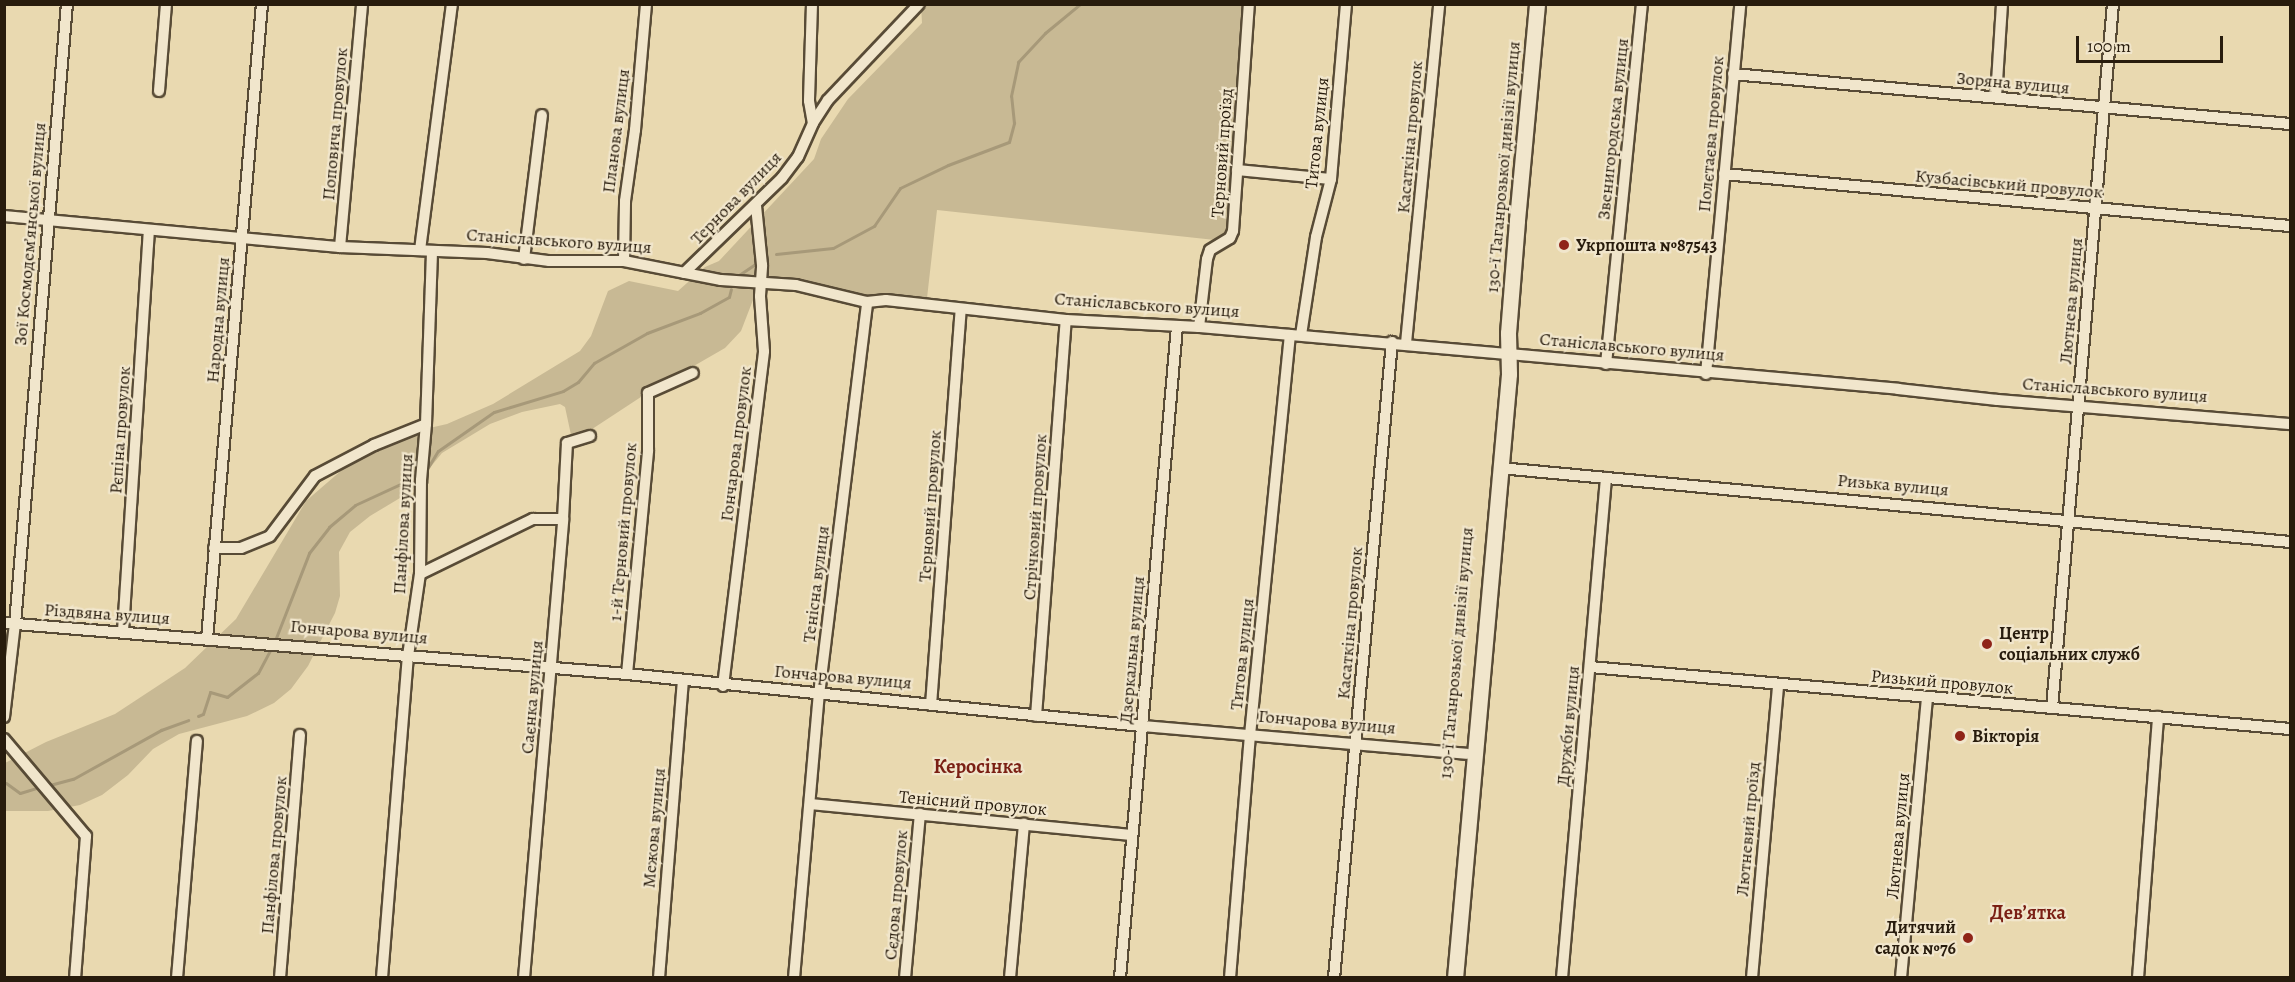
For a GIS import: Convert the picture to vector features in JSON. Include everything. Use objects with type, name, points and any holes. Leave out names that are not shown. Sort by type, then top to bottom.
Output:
[{"type":"street","name":"Зої Космодем’янської вулиця","points":[[4,717],[10,623],[67,4]]},
{"type":"street","points":[[159,91],[166,4]]},
{"type":"street","name":"Народна вулиця","points":[[207,639],[262,4]]},
{"type":"street","name":"Поповича провулок","points":[[340,247],[362,4]]},
{"type":"street","name":"Панфілова вулиця","points":[[382,978],[408,657],[420,574],[421,480],[426,424],[426,250],[452,4]]},
{"type":"street","name":"Планова вулиця","points":[[624,261],[625,201],[635,130],[646,4]]},
{"type":"street","points":[[812,4],[809,101],[813,123]]},
{"type":"street","name":"Терновий проїзд","points":[[1199,327],[1210,250],[1230,238],[1233,231],[1250,4]]},
{"type":"street","name":"Титова вулиця","points":[[1230,978],[1250,735],[1296,335],[1316,237],[1331,179],[1346,4]]},
{"type":"street","name":"Касаткіна провулок","points":[[1406,344],[1439,4]]},
{"type":"street","name":"130-ї Таганрозької дивізії вулиця","points":[[1455,978],[1471,755],[1537,4]]},
{"type":"street","name":"Звенигородська вулиця","points":[[1606,364],[1642,4]]},
{"type":"street","name":"Полєтаєва провулок","points":[[1706,374],[1740,4]]},
{"type":"street","points":[[1996,98],[2002,4]]},
{"type":"street","name":"Лютнева вулиця","points":[[2052,708],[2113,4]]},
{"type":"street","name":"Тернова вулиця","points":[[684,273],[756,206],[790,168],[813,123],[828,100],[918,5]]},
{"type":"street","name":"Зоряна вулиця","points":[[1733,74],[2290,124]]},
{"type":"street","points":[[524,259],[542,115]]},
{"type":"street","points":[[1237,170],[1331,179]]},
{"type":"street","name":"Кузбасівський провулок","points":[[1724,174],[2290,226]]},
{"type":"street","name":"Гончарова провулок","points":[[723,686],[764,351],[761,251],[756,206]]},
{"type":"street","name":"Станіславського вулиця","points":[[4,216],[340,247],[487,253],[524,259],[624,261],[684,273],[796,285],[867,302],[886,300],[1066,320],[1199,327],[1392,342],[1706,374],[2290,424]]},
{"type":"street","name":"Рєпіна провулок","points":[[123,631],[149,231]]},
{"type":"street","name":"Тенісна вулиця","points":[[794,978],[819,695],[867,302]]},
{"type":"street","name":"Терновий провулок","points":[[931,705],[962,309]]},
{"type":"street","name":"Стрічковий провулок","points":[[1036,716],[1066,320]]},
{"type":"street","name":"Дзеркальна вулиця","points":[[1120,978],[1177,326]]},
{"type":"street","name":"Касаткіна провулок","points":[[1334,978],[1392,342]]},
{"type":"street","name":"1-й Терновий провулок","points":[[627,674],[648,450],[648,393],[693,373]]},
{"type":"street","points":[[214,548],[241,548],[270,536],[315,476],[374,445],[426,424]]},
{"type":"street","name":"Саєнка вулиця","points":[[524,978],[563,519],[567,443],[590,436]]},
{"type":"street","name":"Ризька вулиця","points":[[1496,468],[2290,542]]},
{"type":"street","name":"Дружби вулиця","points":[[1562,978],[1606,478]]},
{"type":"street","points":[[420,574],[533,519],[563,519]]},
{"type":"street","name":"Різдвяна вулиця","points":[[10,623],[207,639]]},
{"type":"street","name":"Гончарова вулиця","points":[[207,639],[627,674],[723,686],[1471,755]]},
{"type":"street","name":"Ризький провулок","points":[[1590,667],[2290,729]]},
{"type":"street","name":"Межова вулиця","points":[[659,978],[683,682]]},
{"type":"street","name":"Лютневий проїзд","points":[[1752,978],[1778,684]]},
{"type":"street","name":"Лютнева вулиця","points":[[1901,978],[1927,697]]},
{"type":"street","points":[[2138,978],[2158,717]]},
{"type":"street","name":"Панфілова провулок","points":[[280,978],[300,735]]},
{"type":"street","points":[[4,739],[87,836],[75,978]]},
{"type":"street","points":[[177,978],[197,741]]},
{"type":"street","name":"130-ї Таганрозької дивізії вулиця","points":[[1447,978],[1471,755]]},
{"type":"street","name":"Тенісний провулок","points":[[810,804],[1132,835]]},
{"type":"street","name":"Сєдова провулок","points":[[905,978],[920,814]]},
{"type":"street","points":[[1010,978],[1024,824]]},
{"type":"shaded area","points":[[921,5],[1244,5],[1226,233],[1215,240],[937,210],[926,307],[770,280],[758,287],[741,331],[725,348],[647,393],[580,437],[571,435],[565,407],[560,404],[522,412],[490,424],[442,453],[410,492],[370,516],[350,532],[339,552],[340,596],[335,613],[308,666],[291,689],[274,703],[247,716],[179,734],[153,749],[128,775],[102,795],[80,805],[48,811],[5,811],[5,763],[46,742],[115,714],[185,668],[236,619],[306,501],[350,463],[412,432],[447,424],[493,404],[580,351],[591,336],[608,291],[629,281],[678,291],[705,267],[719,261],[814,159],[821,139],[848,99],[922,23]]},
{"type":"waterway","points":[[776,254],[833,248],[874,226],[900,188],[948,165],[1009,142],[1014,123],[1011,96],[1018,62],[1045,33],[1080,4]]},
{"type":"waterway","points":[[736,277],[757,263]]},
{"type":"waterway","points":[[427,482],[427,469],[438,451],[494,412],[563,391],[578,382],[594,363],[647,333],[700,313],[729,297],[731,289]]},
{"type":"waterway","points":[[274,643],[309,553],[329,527],[355,505],[407,481],[413,482]]},
{"type":"waterway","points":[[198,716],[203,714],[210,692],[227,697],[258,673],[271,649]]},
{"type":"waterway","points":[[46,786],[73,779],[161,730],[188,720]]},
{"type":"waterway","points":[[6,783],[20,793],[40,787]]},
{"type":"place","name":"Укрпошта №87543","points":[[1564,245]]},
{"type":"place","name":"Центр соціальних служб","points":[[1987,644]]},
{"type":"place","name":"Вікторія","points":[[1960,736]]},
{"type":"place","name":"Дитячий садок №76","points":[[1968,938]]},
{"type":"district","name":"Керосінка","points":[[978,766]]},
{"type":"district","name":"Дев’ятка","points":[[2028,912]]}]
